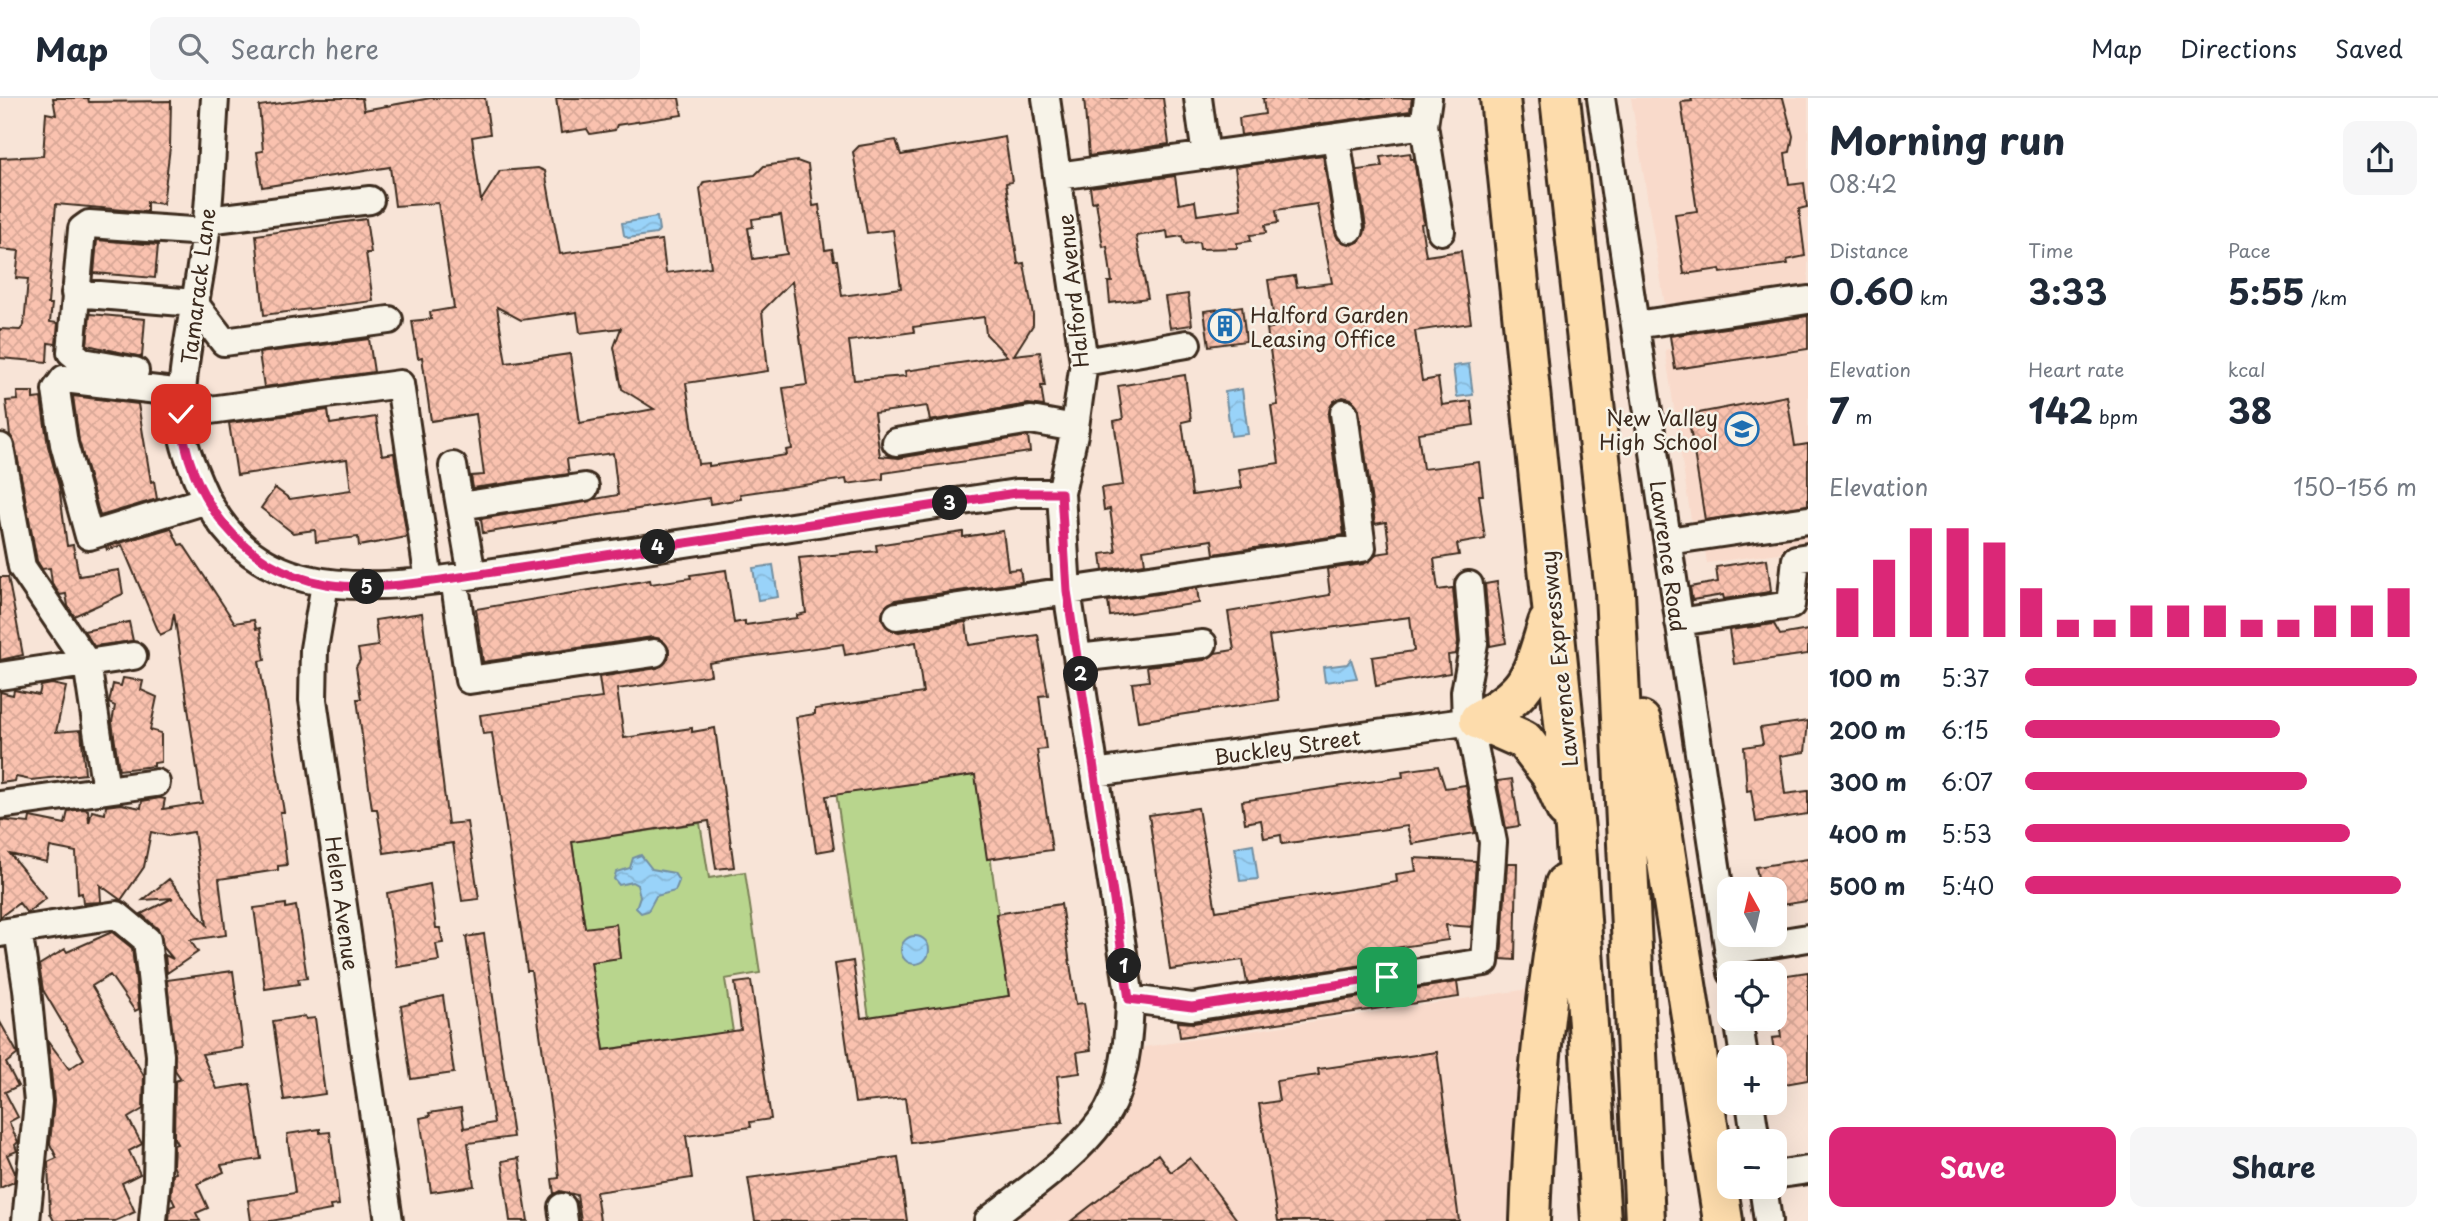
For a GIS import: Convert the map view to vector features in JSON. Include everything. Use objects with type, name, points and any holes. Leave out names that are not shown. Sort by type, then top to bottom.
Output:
[{"type":"highway","name":"Lawrence Expressway","points":[[1500,98],[1575,830],[1601,1221]]},
{"type":"highway","points":[[1560,98],[1615,592],[1645,1221]]},
{"type":"highway","points":[[1615,592],[1658,805],[1723,1221]]},
{"type":"highway","points":[[1472,721],[1509,704],[1530,681],[1553,608]]},
{"type":"highway","points":[[1472,721],[1524,740],[1551,775],[1575,830],[1552,954],[1534,1101],[1530,1221]]},
{"type":"street","name":"Tamarack Lane","points":[[215,98],[207,226],[194,303],[183,396],[183,443],[207,500],[229,532],[264,562],[325,584],[361,587],[452,578],[1016,493],[1061,493]]},
{"type":"street","name":"Halford Avenue","points":[[988,1221],[1062,1161],[1103,1119],[1123,1069],[1129,999],[1067,591],[1061,493],[1075,428],[1084,362],[1046,98]]},
{"type":"street","points":[[1198,98],[1206,156]]},
{"type":"street","points":[[1428,98],[1424,125],[1441,230]]},
{"type":"street","name":"Lawrence Road","points":[[1601,98],[1730,961]]},
{"type":"street","points":[[1058,176],[1424,125]]},
{"type":"street","points":[[1336,137],[1350,229]]},
{"type":"street","points":[[183,396],[83,362],[71,352],[80,235],[89,224],[207,226],[370,200]]},
{"type":"street","points":[[75,293],[194,303],[225,342],[389,320]]},
{"type":"street","points":[[1635,325],[1808,300]]},
{"type":"street","points":[[1084,362],[1187,344]]},
{"type":"street","points":[[207,500],[89,536],[64,444],[56,390],[64,379],[183,396],[400,384],[452,578],[469,680],[654,653]]},
{"type":"street","points":[[897,616],[1362,548],[1344,413]]},
{"type":"street","points":[[896,442],[1031,420],[1075,428]]},
{"type":"street","points":[[0,447],[7,542],[87,663],[106,790]]},
{"type":"street","points":[[452,578],[460,506],[453,466]]},
{"type":"street","points":[[460,506],[585,487]]},
{"type":"street","points":[[1668,541],[1808,520]]},
{"type":"street","points":[[1679,622],[1791,605],[1796,559],[1808,557]]},
{"type":"street","name":"Helen Avenue","points":[[325,584],[314,649],[313,700],[389,1221]]},
{"type":"street","points":[[1129,999],[1192,1007],[1485,962],[1493,842],[1465,692],[1474,643],[1469,586]]},
{"type":"street","points":[[1078,658],[1203,644]]},
{"type":"street","points":[[0,676],[133,656]]},
{"type":"street","name":"Buckley Street","points":[[1095,773],[1472,721]]},
{"type":"street","points":[[0,805],[156,783]]},
{"type":"street","points":[[26,1221],[38,1102],[27,989],[9,931],[117,915],[146,940],[160,1055],[157,1178],[153,1221]]},
{"type":"street","points":[[1733,961],[1808,938]]},
{"type":"street","points":[[1787,1173],[1808,1170]]},
{"type":"street","points":[[1765,1199],[1768,1221]]},
{"type":"shaded area","points":[[1631,98],[1808,98],[1808,549],[1707,563],[1701,525],[1692,526],[1665,350],[1672,348]]},
{"type":"shaded area","points":[[1543,987],[1526,1221],[1000,1221],[1105,1122],[1144,1047]]},
{"type":"green space","points":[[979,772],[1009,996],[869,1018],[836,792]]},
{"type":"green space","points":[[700,823],[709,878],[745,872],[760,973],[725,979],[733,1032],[604,1050],[591,962],[620,958],[616,925],[585,928],[572,842]]},
{"type":"water","points":[[657,217],[659,230],[656,234],[628,238],[624,235],[622,223]]},
{"type":"water","points":[[1469,364],[1473,395],[1457,397],[1453,366]]},
{"type":"water","points":[[1242,389],[1248,434],[1231,436],[1225,392]]},
{"type":"water","points":[[773,565],[778,597],[758,600],[753,568]]},
{"type":"water","points":[[1351,659],[1357,678],[1325,682],[1323,667],[1347,664]]},
{"type":"water","points":[[1253,844],[1258,879],[1240,881],[1235,847]]},
{"type":"water","points":[[641,855],[652,869],[674,873],[679,881],[675,891],[656,896],[648,911],[641,913],[636,908],[640,896],[637,885],[632,882],[619,885],[614,879],[616,872],[630,868],[633,858]]},
{"type":"water","points":[[915,936],[925,940],[929,950],[925,960],[915,964],[905,960],[901,950],[905,940]]},
{"type":"building","points":[[53,98],[88,98],[89,102],[171,101],[170,147],[163,204],[147,202],[147,212],[56,204],[48,304],[52,304],[50,322],[58,323],[56,344],[48,343],[47,362],[0,358],[0,329],[20,330],[24,325],[28,279],[16,278],[19,251],[0,249],[0,158],[43,156],[46,113],[56,115]]},
{"type":"building","points":[[317,98],[362,98],[364,110],[431,98],[485,98],[490,134],[472,137],[481,201],[500,171],[538,168],[545,171],[560,254],[662,240],[666,273],[711,267],[700,189],[704,182],[755,175],[764,166],[797,161],[808,165],[813,206],[819,205],[825,250],[832,249],[834,260],[837,260],[842,296],[901,288],[893,230],[867,233],[853,152],[859,146],[896,140],[901,155],[1005,137],[1012,182],[1006,183],[1018,264],[1024,263],[1033,315],[1033,325],[1014,355],[1040,352],[1045,386],[1041,386],[1044,406],[1028,404],[930,421],[927,406],[874,413],[880,456],[899,458],[1028,436],[1030,452],[883,473],[883,479],[847,484],[846,479],[740,494],[741,499],[710,504],[709,498],[483,533],[481,519],[618,495],[613,453],[567,459],[569,474],[473,488],[471,476],[484,475],[476,414],[431,421],[422,357],[418,358],[412,321],[431,319],[430,312],[454,308],[438,203],[395,206],[390,167],[262,187],[257,152],[263,151],[259,106]],"holes":[[[781,215],[787,254],[753,259],[748,228],[753,227],[752,219]],[[792,281],[807,385],[783,388],[792,449],[786,450],[787,455],[709,466],[709,463],[698,464],[686,383],[768,371],[762,311]],[[497,307],[521,320],[577,312],[580,333],[621,328],[614,347],[622,389],[654,409],[580,423],[570,354],[506,363]],[[984,317],[986,334],[1007,356],[905,371],[906,376],[854,380],[849,341],[914,332],[913,327]]]},
{"type":"building","points":[[556,98],[679,98],[682,115],[617,125],[615,130],[590,134],[587,129],[561,133]]},
{"type":"building","points":[[1084,98],[1163,98],[1169,144],[1089,156]]},
{"type":"building","points":[[1263,98],[1412,98],[1410,111],[1241,135],[1239,118],[1265,114]]},
{"type":"building","points":[[1691,98],[1783,98],[1793,136],[1790,152],[1785,153],[1789,185],[1804,183],[1807,207],[1799,209],[1805,256],[1787,260],[1788,264],[1721,273],[1720,269],[1684,274],[1675,214],[1697,211],[1681,102],[1692,101]]},
{"type":"building","points":[[1410,153],[1411,159],[1414,159],[1424,223],[1421,224],[1426,256],[1461,251],[1471,323],[1415,331],[1422,381],[1438,378],[1442,405],[1471,401],[1474,425],[1418,433],[1423,469],[1479,462],[1483,495],[1479,495],[1485,539],[1457,544],[1459,555],[1434,559],[1438,590],[1453,588],[1458,642],[1456,654],[1448,655],[1450,673],[1376,686],[1372,657],[1414,651],[1410,617],[1269,636],[1279,700],[1138,721],[1132,683],[1149,681],[1147,666],[1205,660],[1215,653],[1234,650],[1228,612],[1330,595],[1327,569],[1364,564],[1376,554],[1390,552],[1386,522],[1375,524],[1359,410],[1351,399],[1343,397],[1334,401],[1328,415],[1344,535],[1214,554],[1212,540],[1143,550],[1145,564],[1103,570],[1101,554],[1116,552],[1110,509],[1104,510],[1101,488],[1123,485],[1114,421],[1123,419],[1118,386],[1185,375],[1191,420],[1182,422],[1192,495],[1242,488],[1239,469],[1279,463],[1271,406],[1278,405],[1267,329],[1275,327],[1268,280],[1295,276],[1297,287],[1332,283],[1317,204],[1276,210],[1278,223],[1265,225],[1266,233],[1250,235],[1251,241],[1237,243],[1237,248],[1200,249],[1199,242],[1184,244],[1182,236],[1168,238],[1167,231],[1136,236],[1148,298],[1110,303],[1108,282],[1112,282],[1107,246],[1103,247],[1096,201],[1092,202],[1090,187],[1175,176],[1179,204],[1195,201],[1197,215],[1241,209],[1235,167],[1323,155],[1335,232],[1338,239],[1352,245],[1360,241],[1366,227],[1357,170],[1382,167],[1380,157]]},
{"type":"building","points":[[366,219],[371,253],[366,253],[373,301],[264,315],[256,235]]},
{"type":"building","points":[[97,240],[158,245],[155,278],[94,273]]},
{"type":"building","points":[[1188,294],[1192,325],[1170,328],[1165,297]]},
{"type":"building","name":"Halford Garden Leasing Office","points":[[1242,306],[1246,341],[1209,346],[1204,311]]},
{"type":"building","points":[[90,314],[145,319],[142,357],[87,345]]},
{"type":"building","points":[[1808,316],[1808,349],[1675,369],[1670,336]]},
{"type":"building","points":[[369,339],[374,372],[264,387],[259,353]]},
{"type":"building","points":[[17,392],[33,392],[33,399],[41,398],[48,446],[59,486],[67,546],[73,545],[79,576],[119,570],[123,594],[74,616],[68,606],[66,594],[60,595],[52,583],[50,568],[42,569],[37,561],[15,444],[10,435],[6,401],[18,400]]},
{"type":"building","points":[[73,396],[138,404],[151,482],[154,481],[157,499],[100,516],[79,441]]},
{"type":"building","points":[[1787,396],[1795,446],[1808,444],[1808,505],[1705,520],[1688,415]]},
{"type":"building","points":[[328,410],[330,424],[376,417],[382,455],[394,453],[407,537],[359,546],[358,537],[316,542],[315,530],[293,533],[261,508],[275,488],[290,499],[351,490],[347,459],[237,475],[229,423]]},
{"type":"building","points":[[171,528],[179,545],[183,544],[235,623],[254,620],[256,629],[260,628],[265,660],[259,661],[284,812],[280,812],[287,865],[278,866],[278,870],[219,879],[226,935],[190,940],[198,952],[167,973],[165,955],[173,959],[164,948],[158,929],[141,914],[173,898],[143,900],[169,879],[207,925],[194,832],[168,836],[151,832],[144,867],[121,900],[100,885],[101,902],[83,903],[82,893],[78,894],[76,852],[50,847],[47,862],[10,854],[46,898],[27,913],[19,903],[0,917],[0,820],[29,823],[30,817],[65,824],[68,811],[83,809],[88,810],[89,823],[92,811],[105,814],[106,806],[121,804],[141,808],[142,801],[160,798],[165,799],[163,809],[202,803],[174,613],[171,630],[160,635],[122,545],[107,550],[106,547]]},
{"type":"building","points":[[1003,531],[1008,570],[1020,569],[1022,582],[895,600],[883,610],[882,619],[891,630],[899,632],[966,622],[969,645],[1038,635],[1048,695],[1039,696],[1046,749],[1037,750],[1052,850],[987,859],[975,775],[826,796],[834,849],[816,852],[796,717],[815,714],[815,709],[923,693],[916,642],[845,655],[843,644],[734,659],[709,663],[711,675],[617,689],[624,738],[692,728],[692,732],[715,728],[734,867],[716,869],[709,821],[572,842],[585,928],[616,924],[620,958],[591,962],[604,1050],[741,1030],[735,983],[751,981],[771,1119],[750,1122],[751,1127],[686,1136],[692,1178],[596,1192],[600,1221],[581,1221],[577,1195],[560,1191],[554,1194],[552,1179],[559,1178],[555,1137],[531,971],[527,971],[492,733],[483,734],[480,715],[602,698],[599,677],[657,668],[668,659],[669,650],[660,639],[652,637],[483,662],[476,609],[650,580],[651,584],[691,578],[690,575],[726,570],[734,623],[745,621],[745,625],[797,618],[797,615],[806,613],[799,558],[877,551],[876,545],[963,532],[963,537]]},
{"type":"building","points":[[1767,559],[1771,591],[1724,599],[1723,595],[1692,600],[1690,587],[1718,582],[1716,567]]},
{"type":"building","points":[[0,577],[8,577],[23,655],[0,660]]},
{"type":"building","points":[[1497,582],[1506,643],[1490,646],[1485,584]]},
{"type":"building","points":[[1197,588],[1199,603],[1110,616],[1108,601]]},
{"type":"building","points":[[422,613],[448,824],[467,822],[479,899],[462,901],[453,843],[384,853],[377,809],[372,809],[357,699],[361,699],[356,667],[360,660],[358,649],[378,646],[375,620]]},
{"type":"building","points":[[129,622],[133,641],[94,646],[84,631]]},
{"type":"building","points":[[1774,624],[1780,635],[1808,630],[1808,654],[1734,664],[1729,630]]},
{"type":"building","points":[[123,678],[143,681],[141,690],[157,697],[150,730],[161,733],[161,762],[154,763],[154,766],[119,770],[112,722],[115,706],[109,703],[113,684],[121,686]]},
{"type":"building","points":[[52,684],[66,687],[56,732],[81,730],[85,774],[31,780],[16,777],[15,781],[0,783],[0,692],[13,695],[14,690],[39,695],[41,686]]},
{"type":"building","points":[[1808,721],[1805,752],[1780,756],[1785,794],[1808,791],[1808,814],[1756,822],[1751,790],[1747,791],[1744,747],[1763,744],[1760,728]]},
{"type":"building","points":[[1438,766],[1445,788],[1466,785],[1475,833],[1412,844],[1407,826],[1282,844],[1281,835],[1264,838],[1261,820],[1245,823],[1242,801],[1403,777],[1402,771]]},
{"type":"building","points":[[1512,779],[1519,826],[1506,828],[1497,781]]},
{"type":"building","points":[[1198,808],[1216,911],[1397,882],[1396,874],[1416,871],[1414,858],[1476,861],[1472,927],[1446,925],[1448,940],[1381,950],[1382,962],[1247,983],[1243,960],[1170,970],[1149,815]]},
{"type":"building","points":[[1808,859],[1808,901],[1787,904],[1787,877],[1758,877],[1756,867]]},
{"type":"building","points":[[1507,863],[1517,863],[1515,960],[1501,959]]},
{"type":"building","points":[[430,884],[436,928],[440,928],[443,943],[436,944],[439,961],[397,967],[387,893]]},
{"type":"building","points":[[286,904],[286,908],[296,906],[307,978],[298,979],[299,984],[265,989],[254,908]]},
{"type":"building","points":[[1061,904],[1076,1004],[1084,1003],[1091,1050],[1077,1052],[1080,1073],[1057,1076],[1063,1122],[911,1143],[905,1098],[855,1103],[835,964],[853,961],[861,1018],[1009,996],[996,914]]},
{"type":"building","points":[[112,932],[132,948],[139,1009],[135,1011],[110,975],[92,986],[144,1076],[143,1109],[128,1118],[142,1144],[129,1151],[140,1174],[122,1183],[135,1212],[115,1221],[54,1221],[50,1213],[48,1162],[57,1158],[50,1144],[54,1101],[48,1041],[69,1069],[84,1059],[43,990],[39,965],[65,949],[67,952]]},
{"type":"building","points":[[484,934],[513,1137],[468,1143],[474,1186],[431,1192],[420,1118],[430,1116],[429,1113],[461,1108],[464,1128],[494,1123],[466,937]]},
{"type":"building","points":[[233,971],[243,1048],[202,1054],[217,1089],[250,1084],[261,1159],[221,1165],[224,1172],[197,1184],[208,1208],[196,1213],[200,1221],[169,1221],[170,1207],[175,1205],[171,1197],[173,1174],[176,1173],[173,1165],[174,1145],[177,1144],[174,1138],[175,1081],[181,1079],[175,1070],[167,980]]},
{"type":"building","points":[[1808,972],[1808,1080],[1787,1084],[1787,1045],[1773,1045],[1772,1038],[1781,1037],[1780,1031],[1787,1031],[1787,975]]},
{"type":"building","points":[[1457,982],[1459,997],[1180,1037],[1178,1022],[1194,1023]]},
{"type":"building","points":[[443,996],[454,1073],[411,1079],[401,1006]]},
{"type":"building","points":[[305,1016],[306,1019],[315,1018],[325,1094],[284,1100],[273,1021]]},
{"type":"building","points":[[0,1022],[18,1054],[6,1063],[18,1086],[5,1092],[18,1117],[9,1122],[18,1142],[15,1145],[17,1151],[7,1155],[15,1173],[14,1182],[0,1188]]},
{"type":"building","points":[[1437,1052],[1459,1221],[1278,1221],[1259,1104],[1279,1101],[1276,1081],[1319,1075],[1318,1069]]},
{"type":"building","points":[[320,1129],[320,1133],[330,1132],[339,1205],[330,1206],[331,1210],[271,1221],[251,1221],[248,1200],[295,1193],[287,1134]]},
{"type":"building","points":[[1158,1154],[1171,1172],[1190,1158],[1238,1221],[1071,1221]]},
{"type":"building","points":[[898,1157],[907,1221],[755,1221],[748,1178]]},
{"type":"building","points":[[519,1158],[528,1221],[510,1221],[502,1161]]},
{"type":"place","name":"Halford Garden Leasing Office","points":[[1225,326]]},
{"type":"place","name":"New Valley High School","points":[[1742,429]]},
{"type":"route","points":[[181,414],[183,443],[202,490],[213,512],[229,532],[264,562],[325,584],[361,587],[454,578],[1016,493],[1061,493],[1067,591],[1129,999],[1192,1007],[1387,977]]}]
